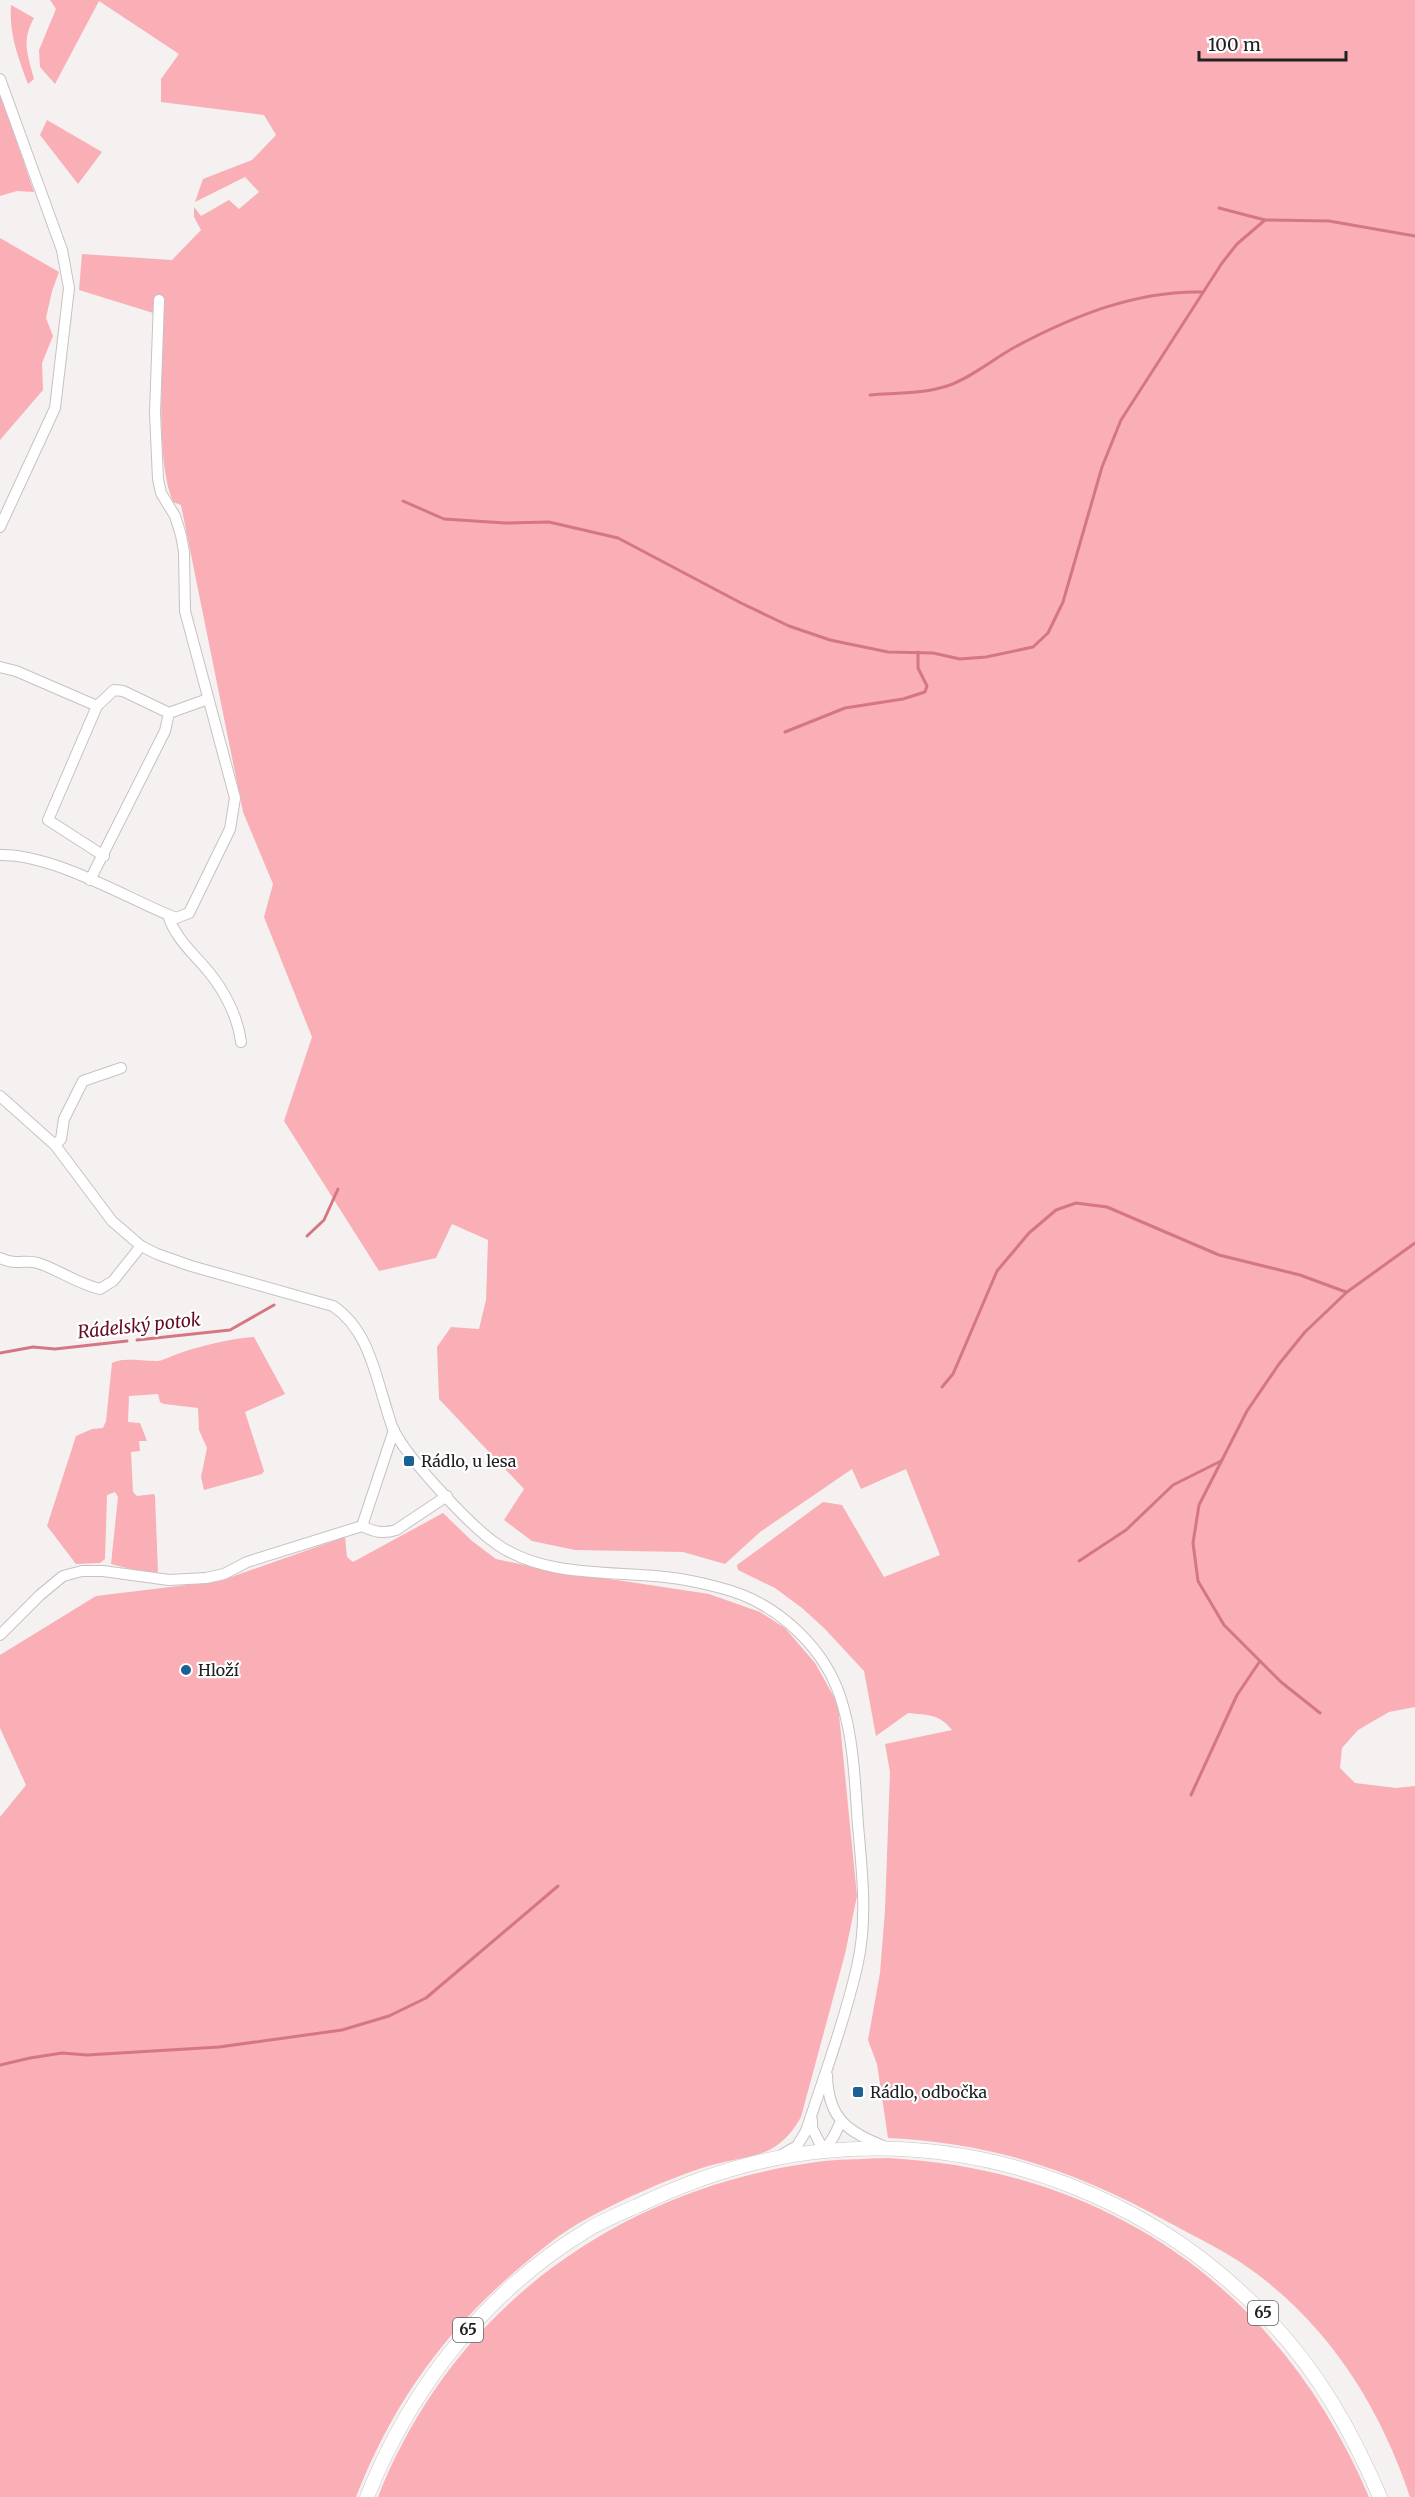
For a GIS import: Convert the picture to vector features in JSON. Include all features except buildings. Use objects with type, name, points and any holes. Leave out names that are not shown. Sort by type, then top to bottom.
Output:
[{"type":"main road","name":"65","points":[[367,2497],[405,2418],[444,2359],[497,2300],[546,2259],[591,2228],[707,2177],[771,2160],[824,2151],[888,2148],[962,2155],[1058,2180],[1127,2210],[1185,2247],[1249,2299],[1291,2344],[1324,2389],[1342,2419],[1380,2497]]},
{"type":"street","points":[[0,79],[62,250],[69,288],[55,408],[0,527]]},
{"type":"street","points":[[0,855],[41,861],[176,918],[189,913],[230,829],[235,798],[185,611],[184,552],[181,535],[175,516],[161,493],[158,479],[155,413],[159,300]]},
{"type":"street","points":[[0,667],[16,671],[97,706]]},
{"type":"street","points":[[104,856],[48,820],[97,706],[114,690],[169,713],[208,699]]},
{"type":"street","points":[[90,880],[165,731],[169,713]]},
{"type":"street","points":[[168,915],[172,929],[211,974],[230,1005],[239,1027],[241,1042]]},
{"type":"street","points":[[55,1145],[61,1139],[64,1119],[83,1081],[121,1068]]},
{"type":"street","points":[[0,1096],[55,1145],[112,1221],[141,1246],[191,1266],[333,1306],[344,1314],[367,1349],[394,1431],[414,1459],[447,1496],[498,1545],[534,1563],[668,1577],[731,1591],[760,1603],[779,1615],[813,1648],[833,1681],[843,1706],[851,1746],[864,1915],[858,1966],[802,2141],[771,2160]]},
{"type":"street","points":[[0,1258],[12,1264],[35,1262],[88,1287],[100,1289],[113,1281],[141,1246]]},
{"type":"street","points":[[362,1526],[394,1431]]},
{"type":"street","points":[[0,1635],[40,1595],[63,1576],[82,1571],[103,1570],[169,1580],[206,1578],[224,1574],[248,1562],[362,1526],[374,1532],[387,1533],[396,1530],[447,1496]]},
{"type":"street","points":[[827,2065],[827,2089],[830,2101],[841,2121],[858,2136],[888,2148]]},
{"type":"street","points":[[813,2111],[812,2128],[824,2151],[841,2121]]},
{"type":"shaded area","points":[[50,0],[1415,0],[1415,1707],[1389,1712],[1358,1730],[1342,1748],[1340,1768],[1355,1783],[1396,1788],[1415,1786],[1415,2497],[1410,2497],[1382,2428],[1345,2365],[1298,2309],[1240,2262],[1134,2204],[1067,2174],[999,2153],[927,2141],[888,2138],[877,2064],[868,2040],[880,1973],[885,1910],[890,1772],[885,1744],[952,1730],[938,1718],[908,1713],[876,1736],[864,1671],[802,1608],[775,1588],[738,1570],[737,1565],[823,1502],[842,1505],[884,1577],[940,1555],[906,1469],[861,1489],[852,1469],[760,1532],[725,1564],[683,1552],[575,1550],[532,1541],[504,1520],[524,1489],[439,1399],[437,1347],[451,1327],[479,1329],[486,1300],[488,1240],[452,1224],[436,1258],[379,1271],[284,1121],[312,1037],[264,917],[273,884],[243,812],[181,505],[173,502],[167,483],[162,437],[163,316],[79,290],[82,254],[172,260],[201,230],[194,217],[194,207],[201,216],[229,200],[239,209],[259,192],[245,177],[195,202],[203,179],[252,160],[276,135],[264,115],[161,102],[161,79],[179,54],[99,1],[55,84],[40,67],[39,50],[56,9]]},
{"type":"shaded area","points":[[11,5],[34,18],[27,41],[34,79],[28,84],[13,36]]},
{"type":"shaded area","points":[[0,93],[34,192],[17,191],[0,196]]},
{"type":"shaded area","points":[[47,120],[102,152],[78,184],[40,135]]},
{"type":"shaded area","points":[[0,238],[59,272],[46,318],[53,336],[42,363],[43,390],[0,440]]},
{"type":"shaded area","points":[[254,1337],[285,1394],[245,1412],[264,1471],[262,1474],[204,1490],[201,1477],[207,1448],[199,1430],[198,1408],[164,1404],[160,1402],[158,1394],[129,1396],[128,1422],[140,1423],[147,1441],[139,1441],[140,1451],[131,1452],[133,1492],[137,1496],[154,1494],[155,1496],[158,1571],[154,1575],[111,1564],[118,1497],[115,1492],[107,1495],[105,1559],[100,1563],[76,1564],[47,1526],[76,1436],[92,1429],[103,1428],[106,1421],[112,1363],[127,1360],[158,1361],[207,1345]]},
{"type":"shaded area","points":[[443,1513],[472,1541],[496,1559],[544,1569],[709,1594],[760,1612],[785,1628],[815,1663],[838,1704],[857,1896],[845,1954],[801,2117],[788,2135],[771,2149],[705,2167],[631,2197],[569,2229],[518,2269],[466,2319],[422,2372],[386,2432],[356,2497],[0,2497],[0,1817],[26,1785],[0,1728],[0,1655],[96,1596],[220,1581],[345,1537],[347,1557],[353,1562]]},
{"type":"shaded area","points":[[888,2158],[969,2168],[1045,2187],[1115,2216],[1180,2255],[1237,2303],[1288,2359],[1332,2424],[1369,2497],[378,2497],[410,2429],[451,2367],[499,2313],[553,2267],[614,2228],[680,2197],[750,2175],[824,2161]]},
{"type":"waterway","points":[[1219,208],[1265,220]]},
{"type":"waterway","points":[[403,501],[444,519],[505,523],[549,522],[618,538],[741,603],[789,626],[830,640],[888,652],[933,653],[960,659],[986,657],[1033,647],[1048,633],[1063,602],[1102,467],[1121,420],[1222,263],[1237,244],[1265,220],[1329,221],[1415,236]]},
{"type":"waterway","points":[[870,395],[938,389],[965,378],[1007,352],[1083,315],[1154,295],[1203,292]]},
{"type":"waterway","points":[[785,732],[845,708],[903,699],[925,692],[927,686],[918,668],[918,652]]},
{"type":"waterway","name":"Rádelský potok","points":[[307,1236],[324,1220],[338,1189]]},
{"type":"waterway","points":[[942,1387],[953,1374],[997,1271],[1029,1233],[1056,1210],[1076,1203],[1107,1207],[1219,1255],[1300,1275],[1346,1292]]},
{"type":"waterway","points":[[1320,1713],[1281,1682],[1224,1625],[1198,1581],[1193,1543],[1199,1505],[1247,1411],[1279,1364],[1305,1332],[1347,1292],[1415,1243]]},
{"type":"waterway","name":"Rádelský potok","points":[[137,1340],[230,1330],[274,1305]]},
{"type":"waterway","name":"Rádelský potok","points":[[0,1353],[33,1347],[55,1349],[127,1341]]},
{"type":"waterway","points":[[1079,1561],[1126,1530],[1173,1485],[1221,1461]]},
{"type":"waterway","points":[[1191,1795],[1237,1695],[1260,1661]]},
{"type":"waterway","points":[[0,2065],[62,2053],[87,2055],[219,2047],[342,2030],[389,2016],[426,1998],[558,1886]]},
{"type":"place","name":"Rádlo, u lesa","points":[[409,1461]]},
{"type":"place","name":"Hloží","points":[[186,1670]]},
{"type":"place","name":"Rádlo, odbočka","points":[[858,2092]]}]
